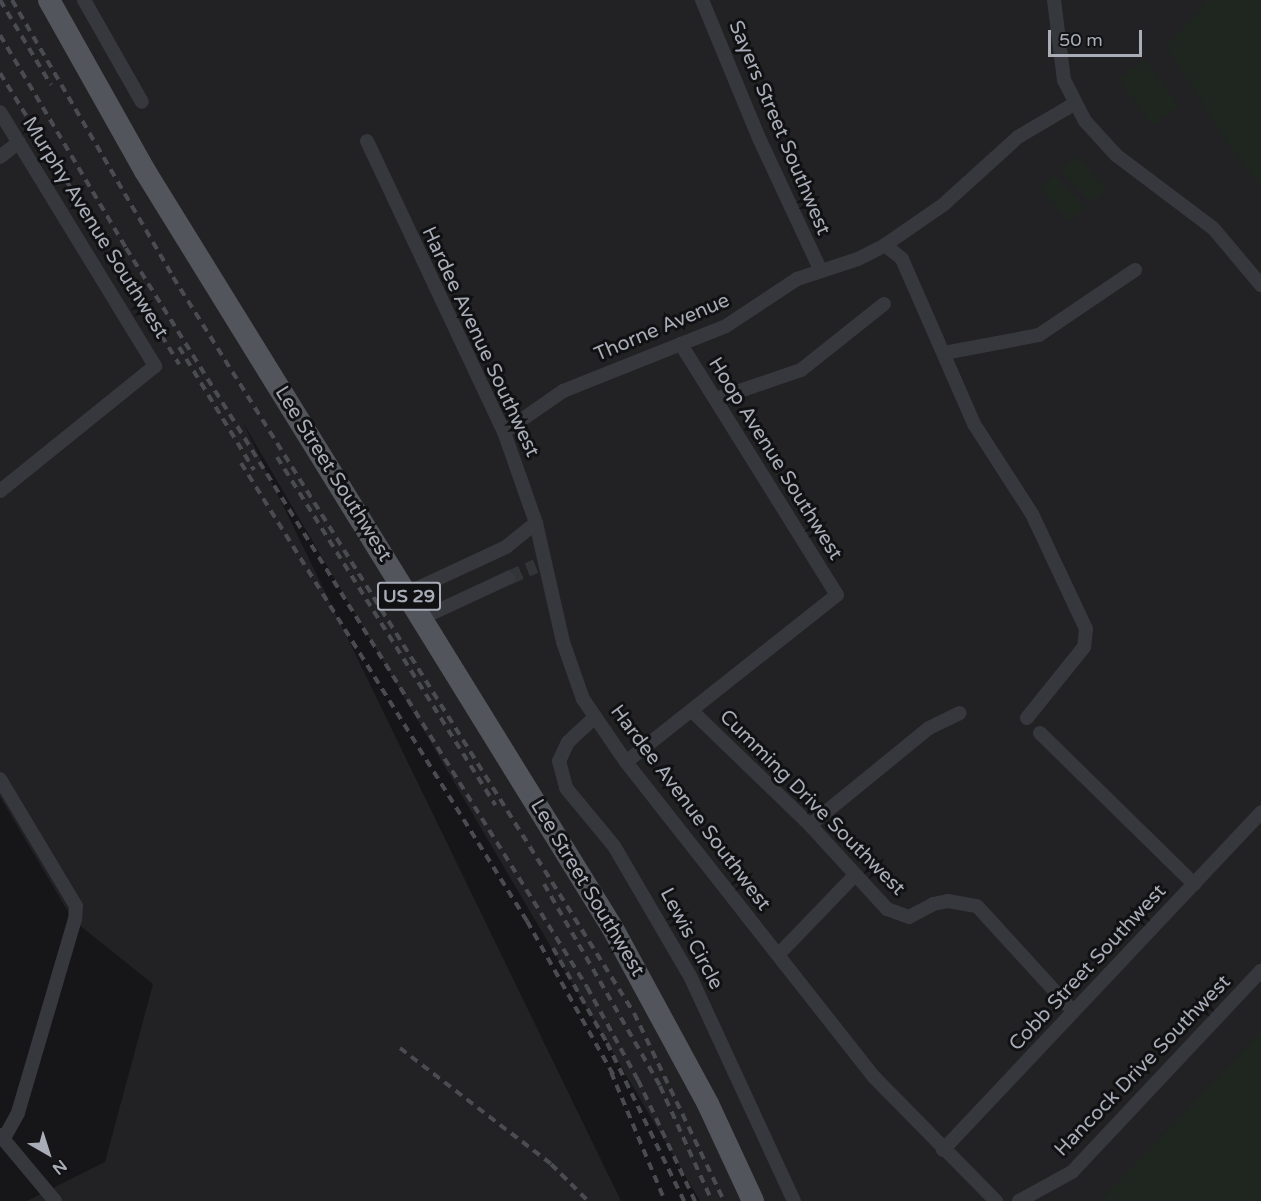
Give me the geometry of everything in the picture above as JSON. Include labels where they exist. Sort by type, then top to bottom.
[{"type":"main road","name":"Lee Street Southwest","points":[[49,0],[145,171],[407,593],[640,976],[708,1104],[753,1201]]},
{"type":"street","points":[[84,0],[142,102]]},
{"type":"street","name":"Sayers Street Southwest","points":[[702,0],[758,136],[821,271]]},
{"type":"street","points":[[1054,0],[1060,64],[1074,104],[1105,145],[1213,228],[1261,285]]},
{"type":"street","name":"Thorne Avenue","points":[[504,432],[563,391],[726,326],[797,279],[885,245],[942,205],[1018,136],[1074,104]]},
{"type":"street","name":"Murphy Avenue Southwest","points":[[0,112],[155,366],[0,492]]},
{"type":"street","name":"Hardee Avenue Southwest","points":[[367,141],[504,432],[536,523],[541,563],[563,642],[583,699],[626,762],[875,1078],[943,1150],[996,1201]]},
{"type":"street","points":[[0,157],[19,142]]},
{"type":"street","points":[[885,245],[902,259],[974,424],[1032,514],[1086,629],[1084,648],[1027,718]]},
{"type":"street","points":[[944,353],[1039,335],[1136,270]]},
{"type":"street","points":[[716,399],[801,370],[884,304]]},
{"type":"street","name":"Hoop Avenue Southwest","points":[[681,344],[837,595],[692,711]]},
{"type":"street","points":[[407,593],[506,547],[536,523]]},
{"type":"street","points":[[422,618],[508,578]]},
{"type":"street","points":[[626,762],[692,711]]},
{"type":"street","name":"Cumming Drive Southwest","points":[[692,711],[810,825],[854,876],[897,914],[909,917],[933,904],[948,902],[977,906],[1073,1011]]},
{"type":"street","points":[[810,825],[929,728],[943,718],[960,713]]},
{"type":"street","name":"Lewis Circle","points":[[595,717],[568,741],[559,761],[566,788],[614,846],[685,966],[794,1201]]},
{"type":"street","points":[[1040,733],[1194,884]]},
{"type":"street","points":[[0,779],[76,906],[75,919],[18,1113],[2,1137],[55,1201]]},
{"type":"street","name":"Cobb Street Southwest","points":[[943,1150],[1261,812]]},
{"type":"street","points":[[778,955],[854,876]]},
{"type":"street","name":"Hancock Drive Southwest","points":[[1019,1201],[1072,1172],[1261,971]]},
{"type":"shaded area","points":[[0,0],[1261,0],[1261,1201],[700,1201],[242,421],[621,1201],[27,1201],[105,1162],[153,984],[73,920],[0,797]]},
{"type":"shaded area","points":[[1208,0],[1261,0],[1261,185],[1231,148],[1166,47]]},
{"type":"shaded area","points":[[1145,59],[1179,106],[1152,125],[1118,78]]},
{"type":"shaded area","points":[[1076,156],[1107,189],[1091,203],[1061,170]]},
{"type":"shaded area","points":[[1055,175],[1086,208],[1070,222],[1040,189]]},
{"type":"shaded area","points":[[1261,1032],[1261,1201],[1100,1201]]},
{"type":"tunnel","points":[[508,578],[536,566]]},
{"type":"railway","points":[[0,0],[51,85]]},
{"type":"railway","points":[[12,0],[173,277],[634,1013],[724,1201]]},
{"type":"railway","points":[[0,35],[126,248],[587,987],[638,1080],[695,1201]]},
{"type":"railway","points":[[0,73],[179,364]]},
{"type":"railway","points":[[179,347],[254,470]]},
{"type":"railway","points":[[277,457],[495,805]]},
{"type":"railway","points":[[241,463],[527,921],[615,1078]]},
{"type":"railway","points":[[544,884],[660,1086],[712,1201]]},
{"type":"railway","points":[[553,948],[607,1043],[684,1201]]},
{"type":"railway","points":[[400,1048],[551,1164],[588,1201]]},
{"type":"railway","points":[[611,1072],[665,1201]]}]
